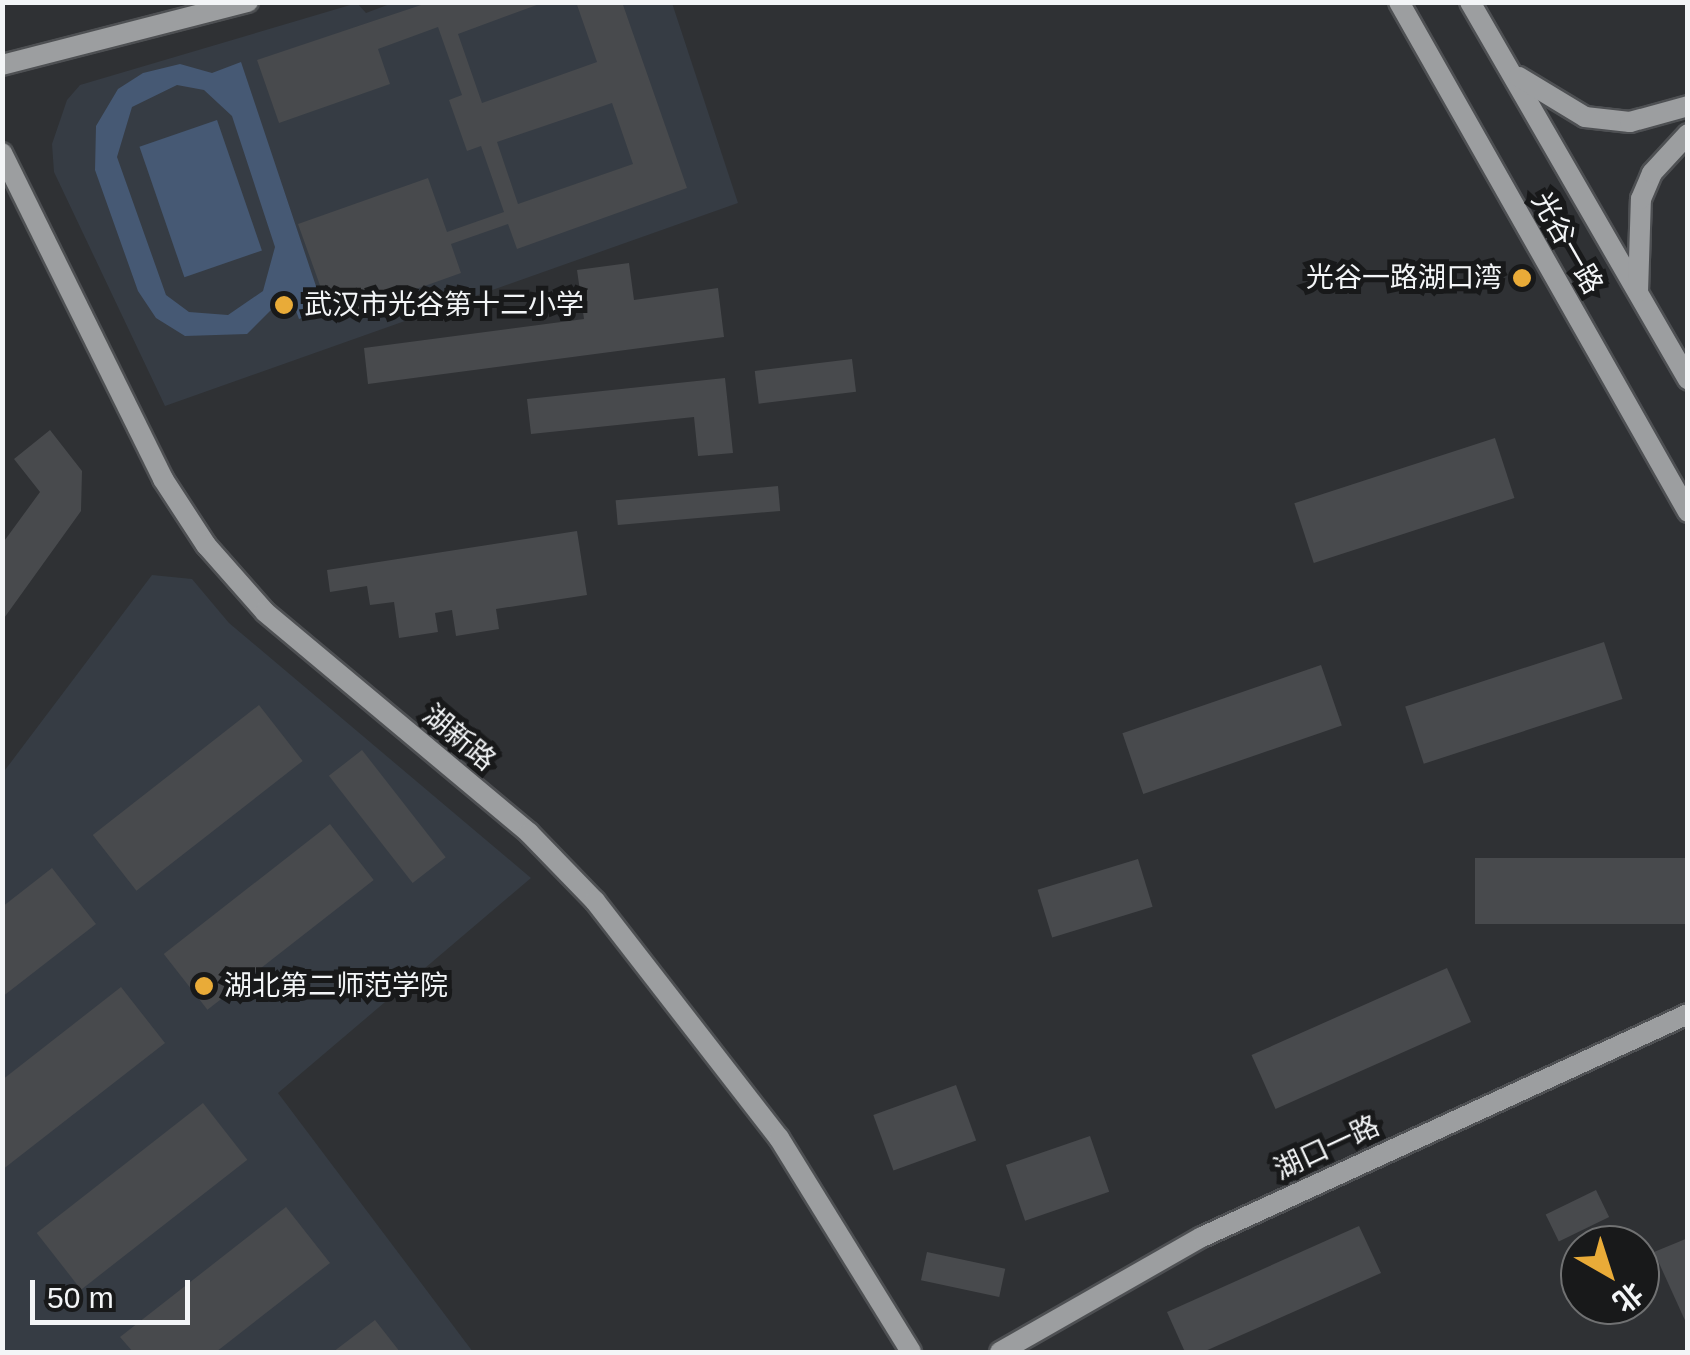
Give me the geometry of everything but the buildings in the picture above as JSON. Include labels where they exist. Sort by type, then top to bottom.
[{"type":"street","points":[[2,64],[248,2]]},
{"type":"street","name":"光谷一路","points":[[1399,2],[1688,512]]},
{"type":"street","name":"光谷一路","points":[[1470,2],[1688,380]]},
{"type":"street","points":[[1506,67],[1547,100],[1584,116],[1630,122],[1688,106]]},
{"type":"street","points":[[1638,294],[1641,200],[1688,134]]},
{"type":"street","name":"湖新路","points":[[2,153],[163,480],[206,544],[278,624],[529,833],[595,901],[779,1138],[911,1352]]},
{"type":"street","name":"湖口一路","points":[[1000,1352],[1202,1237],[1688,1014]]},
{"type":"shaded area","name":"武汉市光谷第十二小学","points":[[395,2],[672,3],[738,203],[165,406],[54,172],[52,144],[67,100],[80,85],[357,3],[366,13]]},
{"type":"shaded area","points":[[241,62],[324,310],[299,319],[289,292],[247,334],[185,336],[156,318],[138,291],[95,170],[96,126],[118,89],[143,73],[180,64],[212,73]],"holes":[[[177,85],[204,90],[232,116],[275,247],[263,291],[228,315],[189,312],[166,295],[117,157],[132,107]]]},
{"type":"shaded area","points":[[217,120],[262,250],[184,277],[139,147]]},
{"type":"shaded area","name":"湖北第二师范学院","points":[[152,575],[192,579],[229,623],[531,878],[278,1093],[473,1352],[3,1352],[2,774]]},
{"type":"place","name":"光谷一路湖口湾","points":[[1522,278]]},
{"type":"place","name":"武汉市光谷第十二小学","points":[[284,305]]},
{"type":"place","name":"湖北第二师范学院","points":[[204,986]]}]
